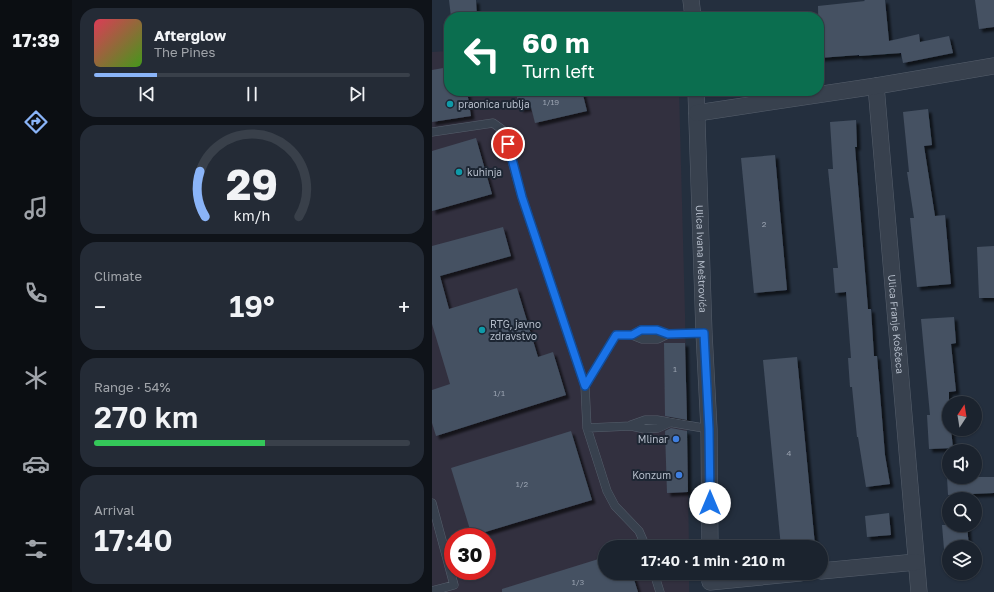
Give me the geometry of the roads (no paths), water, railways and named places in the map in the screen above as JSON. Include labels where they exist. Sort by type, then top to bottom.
[{"type":"street","points":[[691,0],[692,12]]},
{"type":"street","points":[[824,94],[994,66]]},
{"type":"street","name":"Ulica Franje Koščeca","points":[[876,86],[919,592]]},
{"type":"street","name":"Ulica Ivana Meštrovića","points":[[696,96],[704,333],[709,429],[710,540]]},
{"type":"street","points":[[697,113],[810,96]]},
{"type":"street","points":[[828,570],[916,562]]},
{"type":"street","points":[[710,582],[730,580]]},
{"type":"lane","points":[[432,132],[493,123],[504,131],[522,197],[585,386],[587,428],[607,492],[615,506],[638,531],[642,540]]},
{"type":"lane","points":[[585,386],[616,335],[632,335],[641,330],[657,330],[668,334],[704,333]]},
{"type":"lane","points":[[587,428],[631,426],[645,429],[658,428],[669,423],[709,429]]},
{"type":"lane","points":[[432,503],[454,585],[432,591]]},
{"type":"lane","points":[[656,580],[660,592]]},
{"type":"place","name":"praonica rublja","points":[[450,104]]},
{"type":"place","name":"kuhinja","points":[[459,172]]},
{"type":"place","name":"RTG, javno zdravstvo","points":[[482,330]]},
{"type":"place","name":"Mlinar","points":[[676,439]]},
{"type":"place","name":"Konzum","points":[[679,475]]}]
